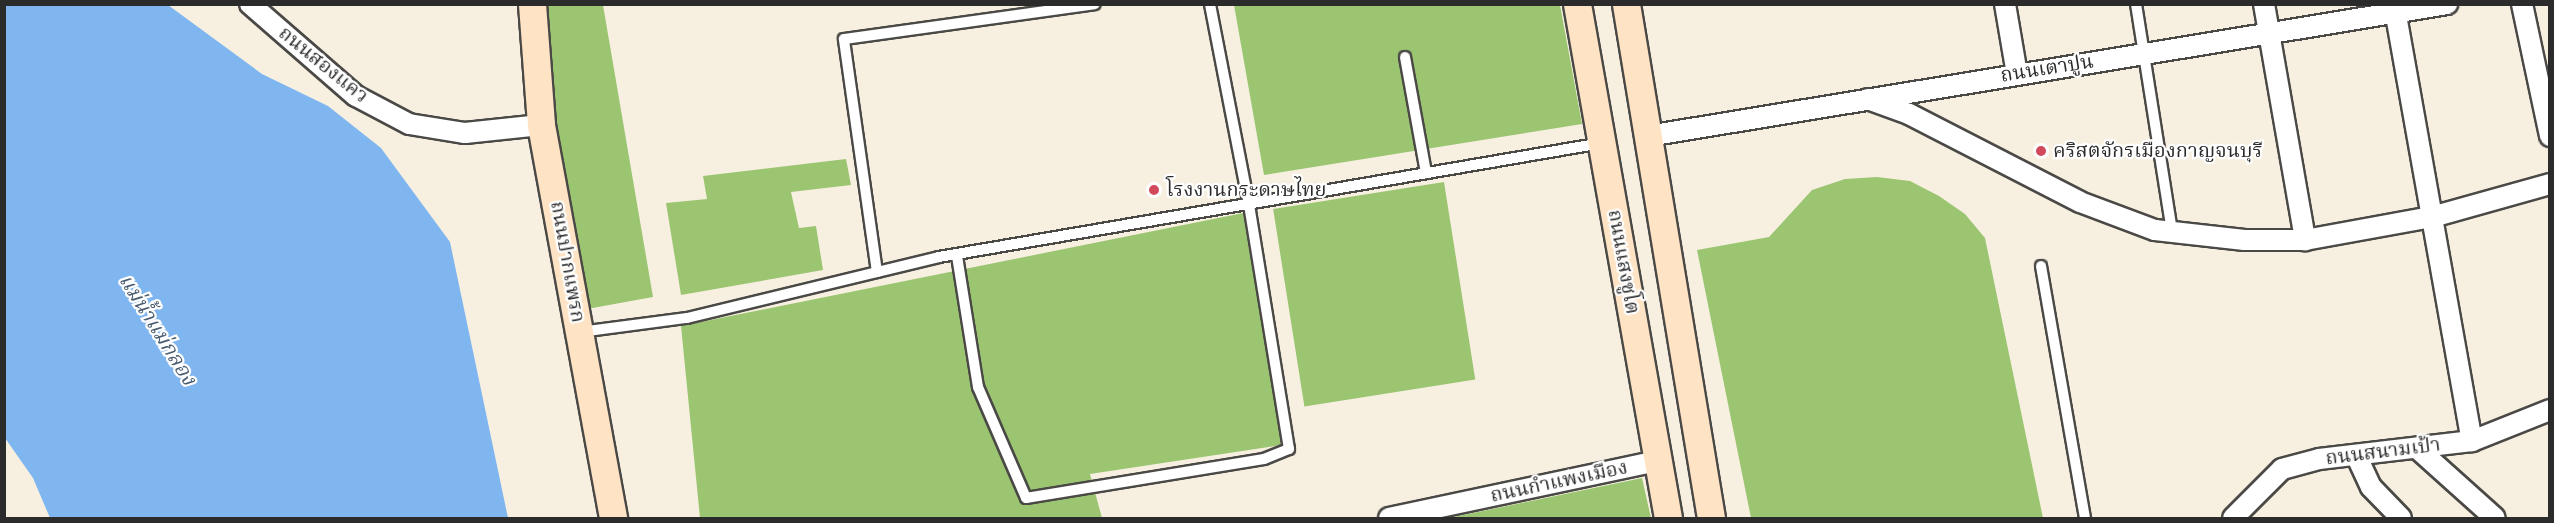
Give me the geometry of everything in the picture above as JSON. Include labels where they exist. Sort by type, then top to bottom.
[{"type":"main road","name":"ถนนปากแพรก","points":[[532,4],[542,125],[613,519]]},
{"type":"main road","name":"ถนนแสงชูโต","points":[[1577,4],[1668,519]]},
{"type":"main road","points":[[1626,4],[1711,519]]},
{"type":"street","name":"ถนนสองแคว","points":[[250,4],[356,96],[409,124],[465,133],[542,125]]},
{"type":"street","points":[[2005,4],[2017,74]]},
{"type":"street","points":[[2264,4],[2305,240]]},
{"type":"street","name":"ถนนเตาปูน","points":[[1648,136],[2268,34],[2395,9],[2446,4]]},
{"type":"street","points":[[2522,4],[2550,136]]},
{"type":"street","points":[[2395,9],[2472,441]]},
{"type":"street","points":[[1868,99],[1909,114],[2080,202],[2155,230],[2244,240],[2305,240],[2432,217],[2550,184]]},
{"type":"street","name":"ถนนสนามเป้า","points":[[2232,519],[2282,469],[2319,459],[2357,457],[2472,441],[2550,410]]},
{"type":"street","points":[[2418,449],[2495,519]]},
{"type":"street","points":[[2357,457],[2371,487],[2401,519]]},
{"type":"street","name":"ถนนกำแพงเมือง","points":[[1389,519],[1424,515],[1658,461]]},
{"type":"lane","points":[[877,272],[844,39],[1095,4]]},
{"type":"lane","points":[[957,256],[978,387],[1026,498],[1264,459],[1289,449],[1249,205],[1210,4]]},
{"type":"lane","points":[[2136,4],[2172,232]]},
{"type":"lane","points":[[1405,57],[1426,173]]},
{"type":"lane","points":[[579,332],[687,318],[877,272],[957,256],[1602,143]]},
{"type":"lane","points":[[2041,266],[2085,519]]},
{"type":"green space","points":[[542,5],[603,5],[653,297],[587,309],[554,118]]},
{"type":"green space","points":[[1234,5],[1560,5],[1582,124],[1264,175]]},
{"type":"green space","points":[[846,159],[851,185],[791,192],[799,228],[816,226],[823,270],[681,295],[666,203],[707,199],[703,176]]},
{"type":"green space","points":[[1877,177],[1910,181],[1939,196],[1965,214],[1985,238],[2043,518],[1751,518],[1697,250],[1769,237],[1812,190],[1845,179]]},
{"type":"green space","points":[[1444,182],[1475,380],[1304,407],[1273,209]]},
{"type":"green space","points":[[1243,213],[1282,445],[1090,474],[1102,518],[700,518],[681,326]]},
{"type":"green space","points":[[1642,478],[1651,518],[1449,518]]},
{"type":"water","name":"แม่น้ำแม่กลอง","points":[[4,5],[168,5],[262,74],[328,106],[381,148],[450,242],[508,518],[50,518],[33,478],[5,438]]},
{"type":"place","name":"คริสตจักรเมืองกาญจนบุรี","points":[[2041,151]]},
{"type":"place","name":"โรงงานกระดาษไทย","points":[[1154,190]]}]
